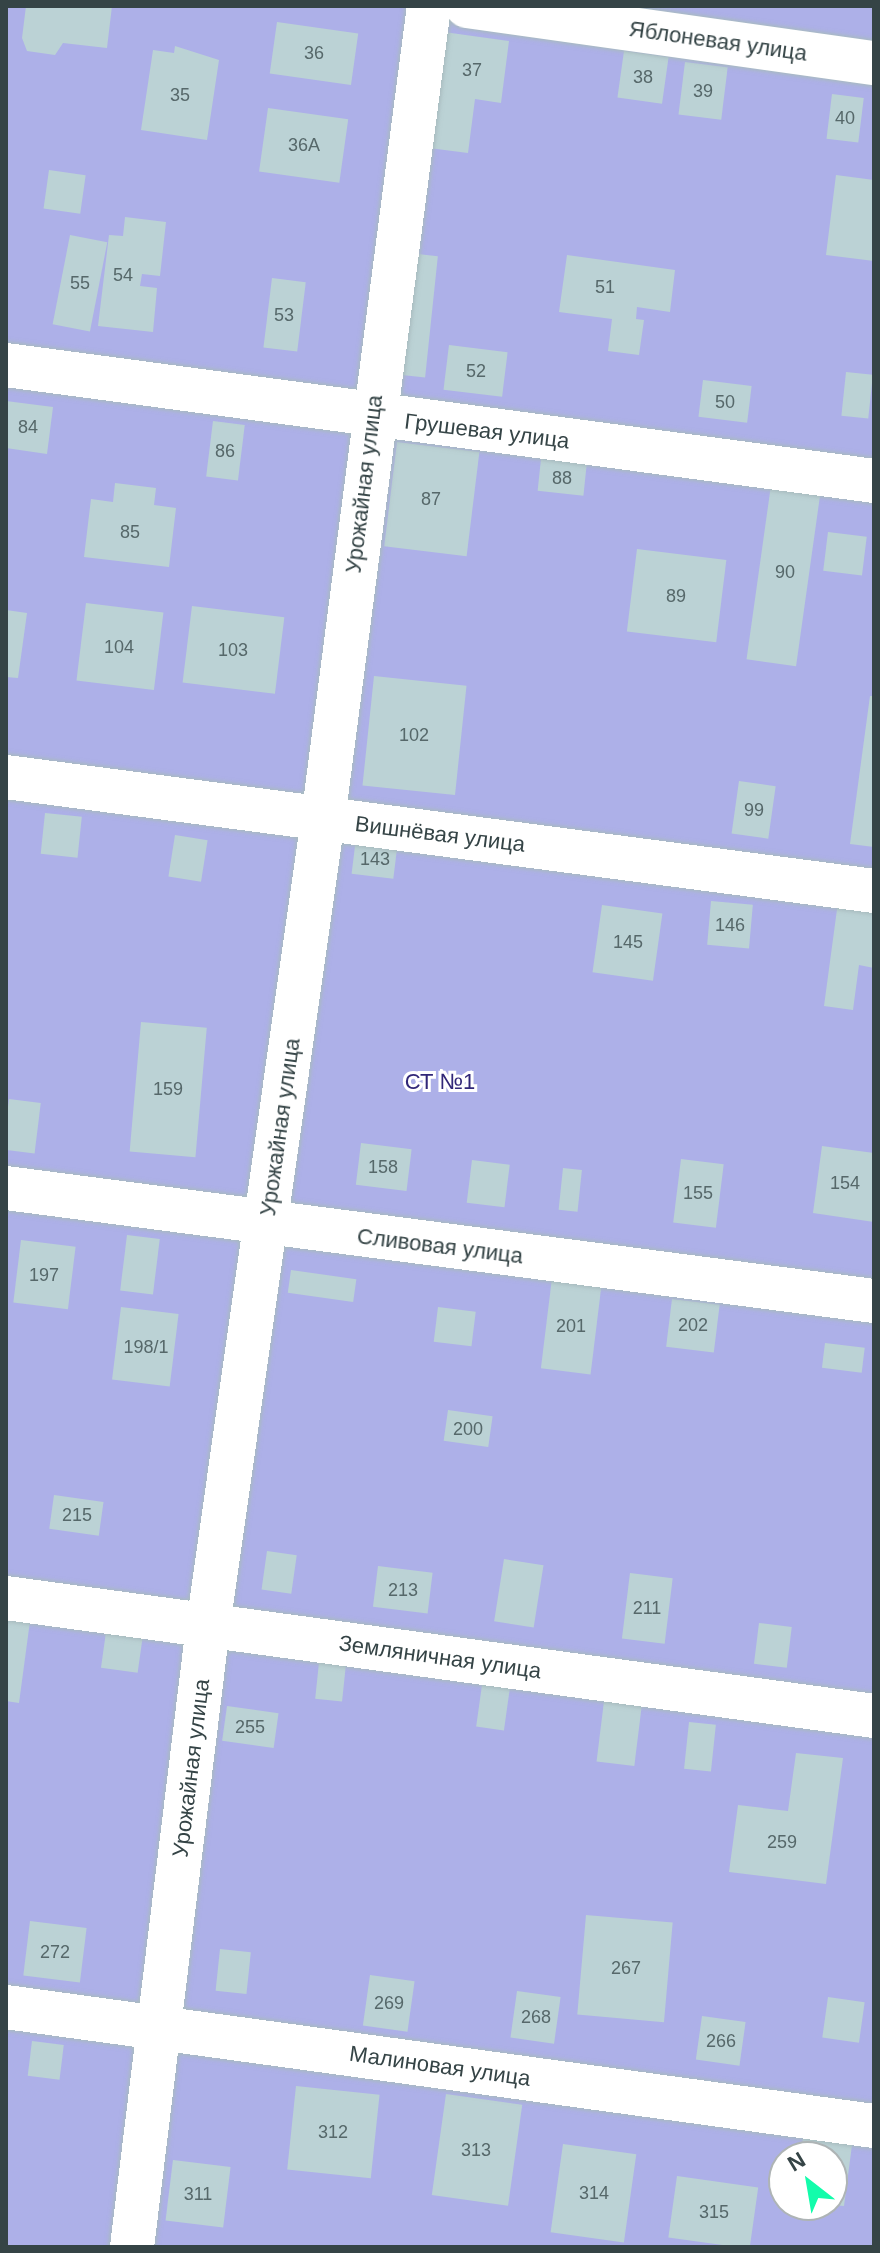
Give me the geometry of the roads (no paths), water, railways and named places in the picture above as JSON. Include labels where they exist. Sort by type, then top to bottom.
[{"type":"street","name":"Урожайная улица","points":[[132,2247],[208,1626],[323,819],[371,416],[429,6]]},
{"type":"street","name":"Яблоневая улица","points":[[467,6],[874,63]]},
{"type":"street","name":"Грушевая улица","points":[[6,365],[874,481]]},
{"type":"street","name":"Вишнёвая улица","points":[[6,777],[874,891]]},
{"type":"street","name":"Сливовая улица","points":[[6,1188],[874,1301]]},
{"type":"street","name":"Земляничная улица","points":[[6,1598],[874,1716]]},
{"type":"street","name":"Малиновая улица","points":[[6,2007],[874,2126]]},
{"type":"park label","name":"СТ №1","points":[[440,1082]]}]
